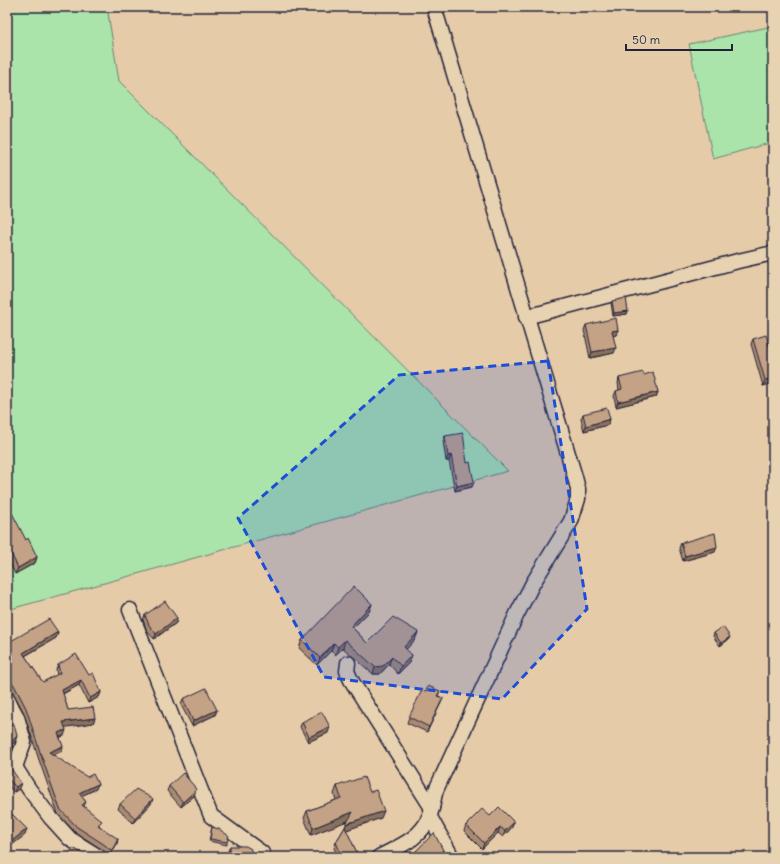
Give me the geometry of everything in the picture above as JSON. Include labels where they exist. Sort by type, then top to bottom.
[{"type":"street","points":[[379,857],[417,836],[424,828],[431,812],[436,790],[517,614],[533,583],[571,521],[578,499],[578,489],[575,477],[434,7]]},
{"type":"street","points":[[526,317],[738,260],[773,253]]},
{"type":"street","points":[[130,610],[211,816],[262,853],[264,857]]},
{"type":"street","points":[[348,663],[347,671],[351,680],[431,812],[452,857]]},
{"type":"street","points":[[7,699],[17,717],[24,742],[11,764],[50,818],[70,839],[99,857]]},
{"type":"highlighted area","points":[[548,361],[587,609],[502,699],[324,677],[238,518],[399,375]]},
{"type":"green space","points":[[7,7],[107,7],[119,81],[508,471],[7,610]]},
{"type":"green space","points":[[773,26],[773,142],[713,159],[689,44]]},
{"type":"building","points":[[626,298],[628,311],[614,313],[612,301]]},
{"type":"building","points":[[616,318],[618,330],[612,331],[616,348],[592,352],[586,325]]},
{"type":"building","points":[[766,335],[773,358],[773,378],[765,380],[753,339]]},
{"type":"building","points":[[643,372],[644,375],[653,372],[658,392],[618,402],[616,391],[622,389],[619,378]]},
{"type":"building","points":[[607,408],[610,419],[586,426],[583,414]]},
{"type":"building","points":[[463,433],[467,463],[470,462],[474,482],[457,486],[451,455],[448,456],[445,436]]},
{"type":"building","points":[[11,511],[26,540],[28,538],[37,557],[18,568],[7,545],[7,515]]},
{"type":"building","points":[[715,533],[717,547],[685,556],[681,543]]},
{"type":"building","points":[[354,586],[372,604],[351,626],[367,643],[393,617],[418,632],[404,647],[412,655],[401,666],[392,657],[383,666],[375,667],[345,640],[338,647],[334,643],[320,658],[302,640]]},
{"type":"building","points":[[165,601],[177,618],[156,634],[149,625],[145,615]]},
{"type":"building","points":[[49,619],[58,632],[23,653],[42,681],[43,682],[60,673],[58,665],[76,654],[89,675],[93,673],[101,692],[90,698],[81,680],[62,690],[68,710],[93,707],[95,718],[63,722],[66,730],[58,733],[63,746],[49,752],[87,777],[93,774],[98,784],[79,793],[86,802],[82,805],[102,821],[98,825],[118,839],[112,850],[77,827],[60,809],[26,708],[14,685],[7,676],[7,637],[11,641]]},
{"type":"building","points":[[723,627],[730,637],[721,643],[714,633]]},
{"type":"building","points":[[428,686],[440,691],[437,696],[443,698],[429,727],[409,717],[422,690],[426,691]]},
{"type":"building","points":[[206,688],[217,710],[193,721],[183,699]]},
{"type":"building","points":[[322,712],[330,727],[309,737],[302,722]]},
{"type":"building","points":[[7,722],[10,726],[14,724],[17,736],[11,742],[13,748],[7,747]]},
{"type":"building","points":[[7,764],[21,783],[16,787],[7,778]]},
{"type":"building","points":[[183,773],[196,790],[183,802],[169,786]]},
{"type":"building","points":[[364,777],[370,792],[376,790],[384,811],[346,824],[353,812],[313,828],[307,811],[341,798],[337,786]]},
{"type":"building","points":[[136,789],[153,799],[135,818],[120,804]]},
{"type":"building","points":[[499,807],[514,822],[505,831],[500,827],[484,843],[466,825],[482,809],[490,816]]},
{"type":"building","points":[[7,809],[27,829],[7,845]]},
{"type":"building","points":[[212,827],[219,829],[229,836],[227,842],[210,839]]},
{"type":"building","points":[[345,827],[358,855],[353,857],[342,857],[336,842]]},
{"type":"building","points":[[434,833],[443,850],[436,857],[422,857],[416,851]]},
{"type":"building","points":[[230,846],[246,846],[251,849],[251,857],[230,857]]},
{"type":"building","points":[[73,848],[89,857],[67,857]]}]
